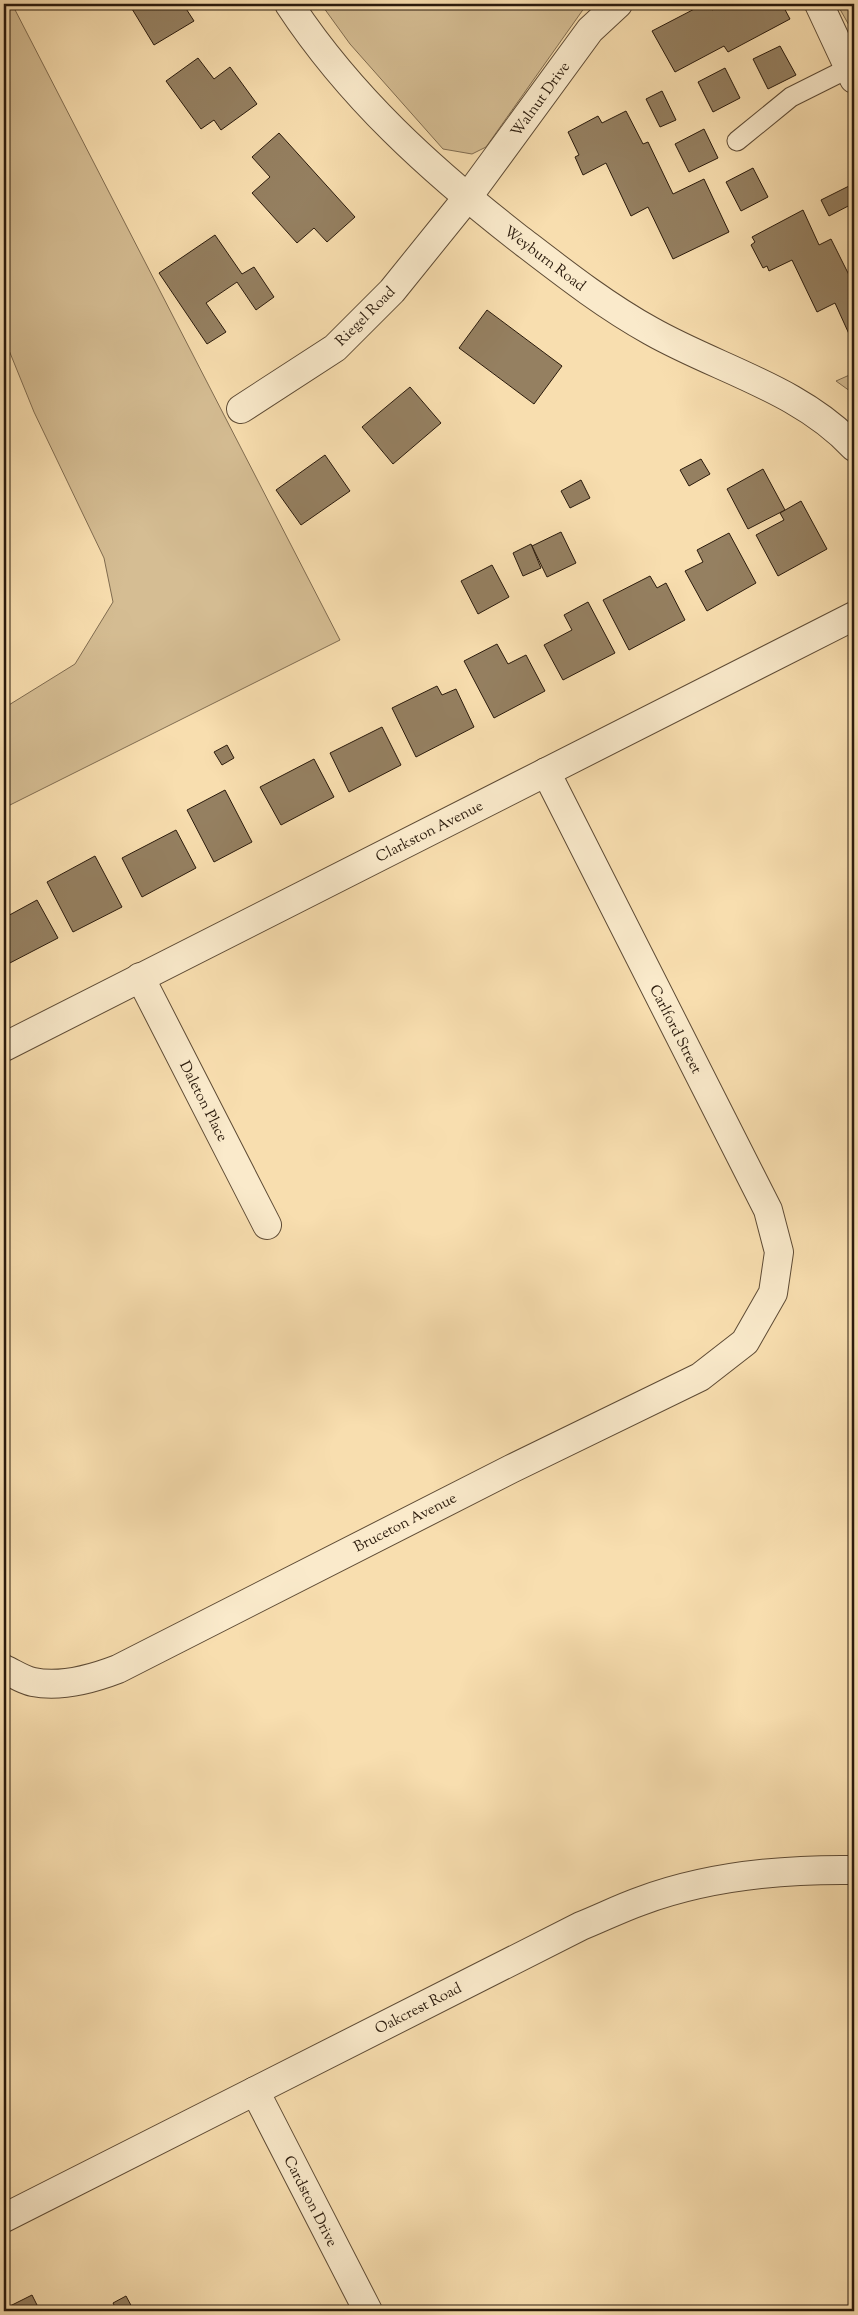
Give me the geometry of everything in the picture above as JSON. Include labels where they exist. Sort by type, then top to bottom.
[{"type":"street","name":"Weyburn Road","points":[[289,4],[349,85],[413,151],[467,198],[574,281],[652,332],[804,406],[854,447]]},
{"type":"street","name":"Walnut Drive","points":[[467,198],[590,30],[618,4]]},
{"type":"street","points":[[818,4],[852,74]]},
{"type":"street","name":"Riegel Road","points":[[241,409],[335,348],[392,291],[467,198]]},
{"type":"street","name":"Clarkston Avenue","points":[[4,1047],[854,616]]},
{"type":"street","name":"Carlford Street","points":[[546,772],[768,1210],[779,1252],[773,1293]]},
{"type":"street","name":"Daleton Place","points":[[140,977],[267,1225]]},
{"type":"street","name":"Bruceton Avenue","points":[[4,1669],[32,1682],[61,1683],[95,1678],[118,1669],[511,1469],[700,1377],[745,1342],[773,1293]]},
{"type":"street","name":"Oakcrest Road","points":[[4,2218],[581,1926],[641,1900],[696,1884],[756,1874],[815,1869],[854,1870]]},
{"type":"street","name":"Cardston Drive","points":[[255,2091],[368,2311]]},
{"type":"lane","points":[[737,140],[791,97],[852,74]]},
{"type":"shaded area","points":[[4,4],[12,4],[340,640],[4,808],[4,708],[75,664],[113,602],[104,558],[34,412],[4,338]]},
{"type":"shaded area","points":[[321,4],[587,4],[486,147],[472,154],[443,149],[350,44]]},
{"type":"shaded area","points":[[837,4],[854,4],[854,34]]},
{"type":"shaded area","points":[[854,373],[854,394],[836,381]]},
{"type":"building","points":[[129,4],[183,4],[194,21],[154,45]]},
{"type":"building","points":[[704,4],[708,4],[712,10],[724,4],[782,4],[790,19],[728,52],[724,46],[675,72],[652,31]]},
{"type":"building","points":[[780,46],[796,75],[768,89],[753,59]]},
{"type":"building","points":[[198,58],[214,79],[230,67],[257,104],[221,130],[214,120],[201,129],[166,81]]},
{"type":"building","points":[[725,68],[740,98],[713,112],[698,82]]},
{"type":"building","points":[[662,91],[676,120],[660,127],[646,99]]},
{"type":"building","points":[[626,111],[643,144],[648,142],[673,194],[704,179],[729,232],[673,259],[648,207],[631,216],[606,163],[583,175],[575,157],[579,155],[568,132],[598,116],[602,123]]},
{"type":"building","points":[[704,129],[718,158],[689,172],[675,144]]},
{"type":"building","points":[[279,133],[355,217],[327,242],[314,228],[297,243],[252,193],[270,177],[252,157]]},
{"type":"building","points":[[753,168],[768,197],[741,211],[726,182]]},
{"type":"building","points":[[849,186],[854,197],[854,203],[829,216],[821,200]]},
{"type":"building","points":[[803,210],[819,245],[831,239],[854,285],[854,345],[835,303],[817,312],[792,260],[769,271],[767,266],[763,268],[751,245],[755,242],[752,237]]},
{"type":"building","points":[[215,235],[242,274],[254,267],[274,297],[256,310],[237,282],[206,303],[226,332],[207,344],[159,273]]},
{"type":"building","points":[[487,310],[562,366],[534,404],[459,348]]},
{"type":"building","points":[[410,387],[441,423],[393,464],[362,427]]},
{"type":"building","points":[[325,455],[350,491],[301,525],[276,490]]},
{"type":"building","points":[[701,459],[710,474],[689,486],[680,470]]},
{"type":"building","points":[[763,469],[785,510],[748,529],[727,489]]},
{"type":"building","points":[[581,480],[590,498],[570,508],[561,491]]},
{"type":"building","points":[[801,501],[827,549],[778,576],[756,535],[784,520],[780,513]]},
{"type":"building","points":[[561,532],[576,563],[547,577],[532,546]]},
{"type":"building","points":[[729,533],[756,583],[707,611],[685,571],[703,562],[697,550]]},
{"type":"building","points":[[531,544],[541,568],[523,576],[513,553]]},
{"type":"building","points":[[492,565],[509,597],[478,614],[461,581]]},
{"type":"building","points":[[650,576],[657,588],[666,583],[685,620],[629,650],[603,600]]},
{"type":"building","points":[[588,602],[615,653],[563,680],[544,645],[572,630],[564,615]]},
{"type":"building","points":[[497,644],[508,664],[526,655],[545,691],[494,718],[464,661]]},
{"type":"building","points":[[437,686],[442,695],[456,689],[474,727],[416,757],[392,708]]},
{"type":"building","points":[[382,727],[401,765],[349,792],[330,753]]},
{"type":"building","points":[[227,745],[234,758],[222,765],[214,752]]},
{"type":"building","points":[[314,759],[334,797],[281,825],[260,787]]},
{"type":"building","points":[[225,790],[252,842],[214,862],[187,810]]},
{"type":"building","points":[[176,830],[196,868],[142,897],[122,858]]},
{"type":"building","points":[[95,856],[122,907],[73,932],[47,882]]},
{"type":"building","points":[[37,900],[58,938],[6,965],[4,961],[4,918]]},
{"type":"building","points":[[32,2295],[40,2311],[4,2311],[4,2309]]},
{"type":"building","points":[[126,2296],[134,2311],[117,2311],[113,2303]]}]
